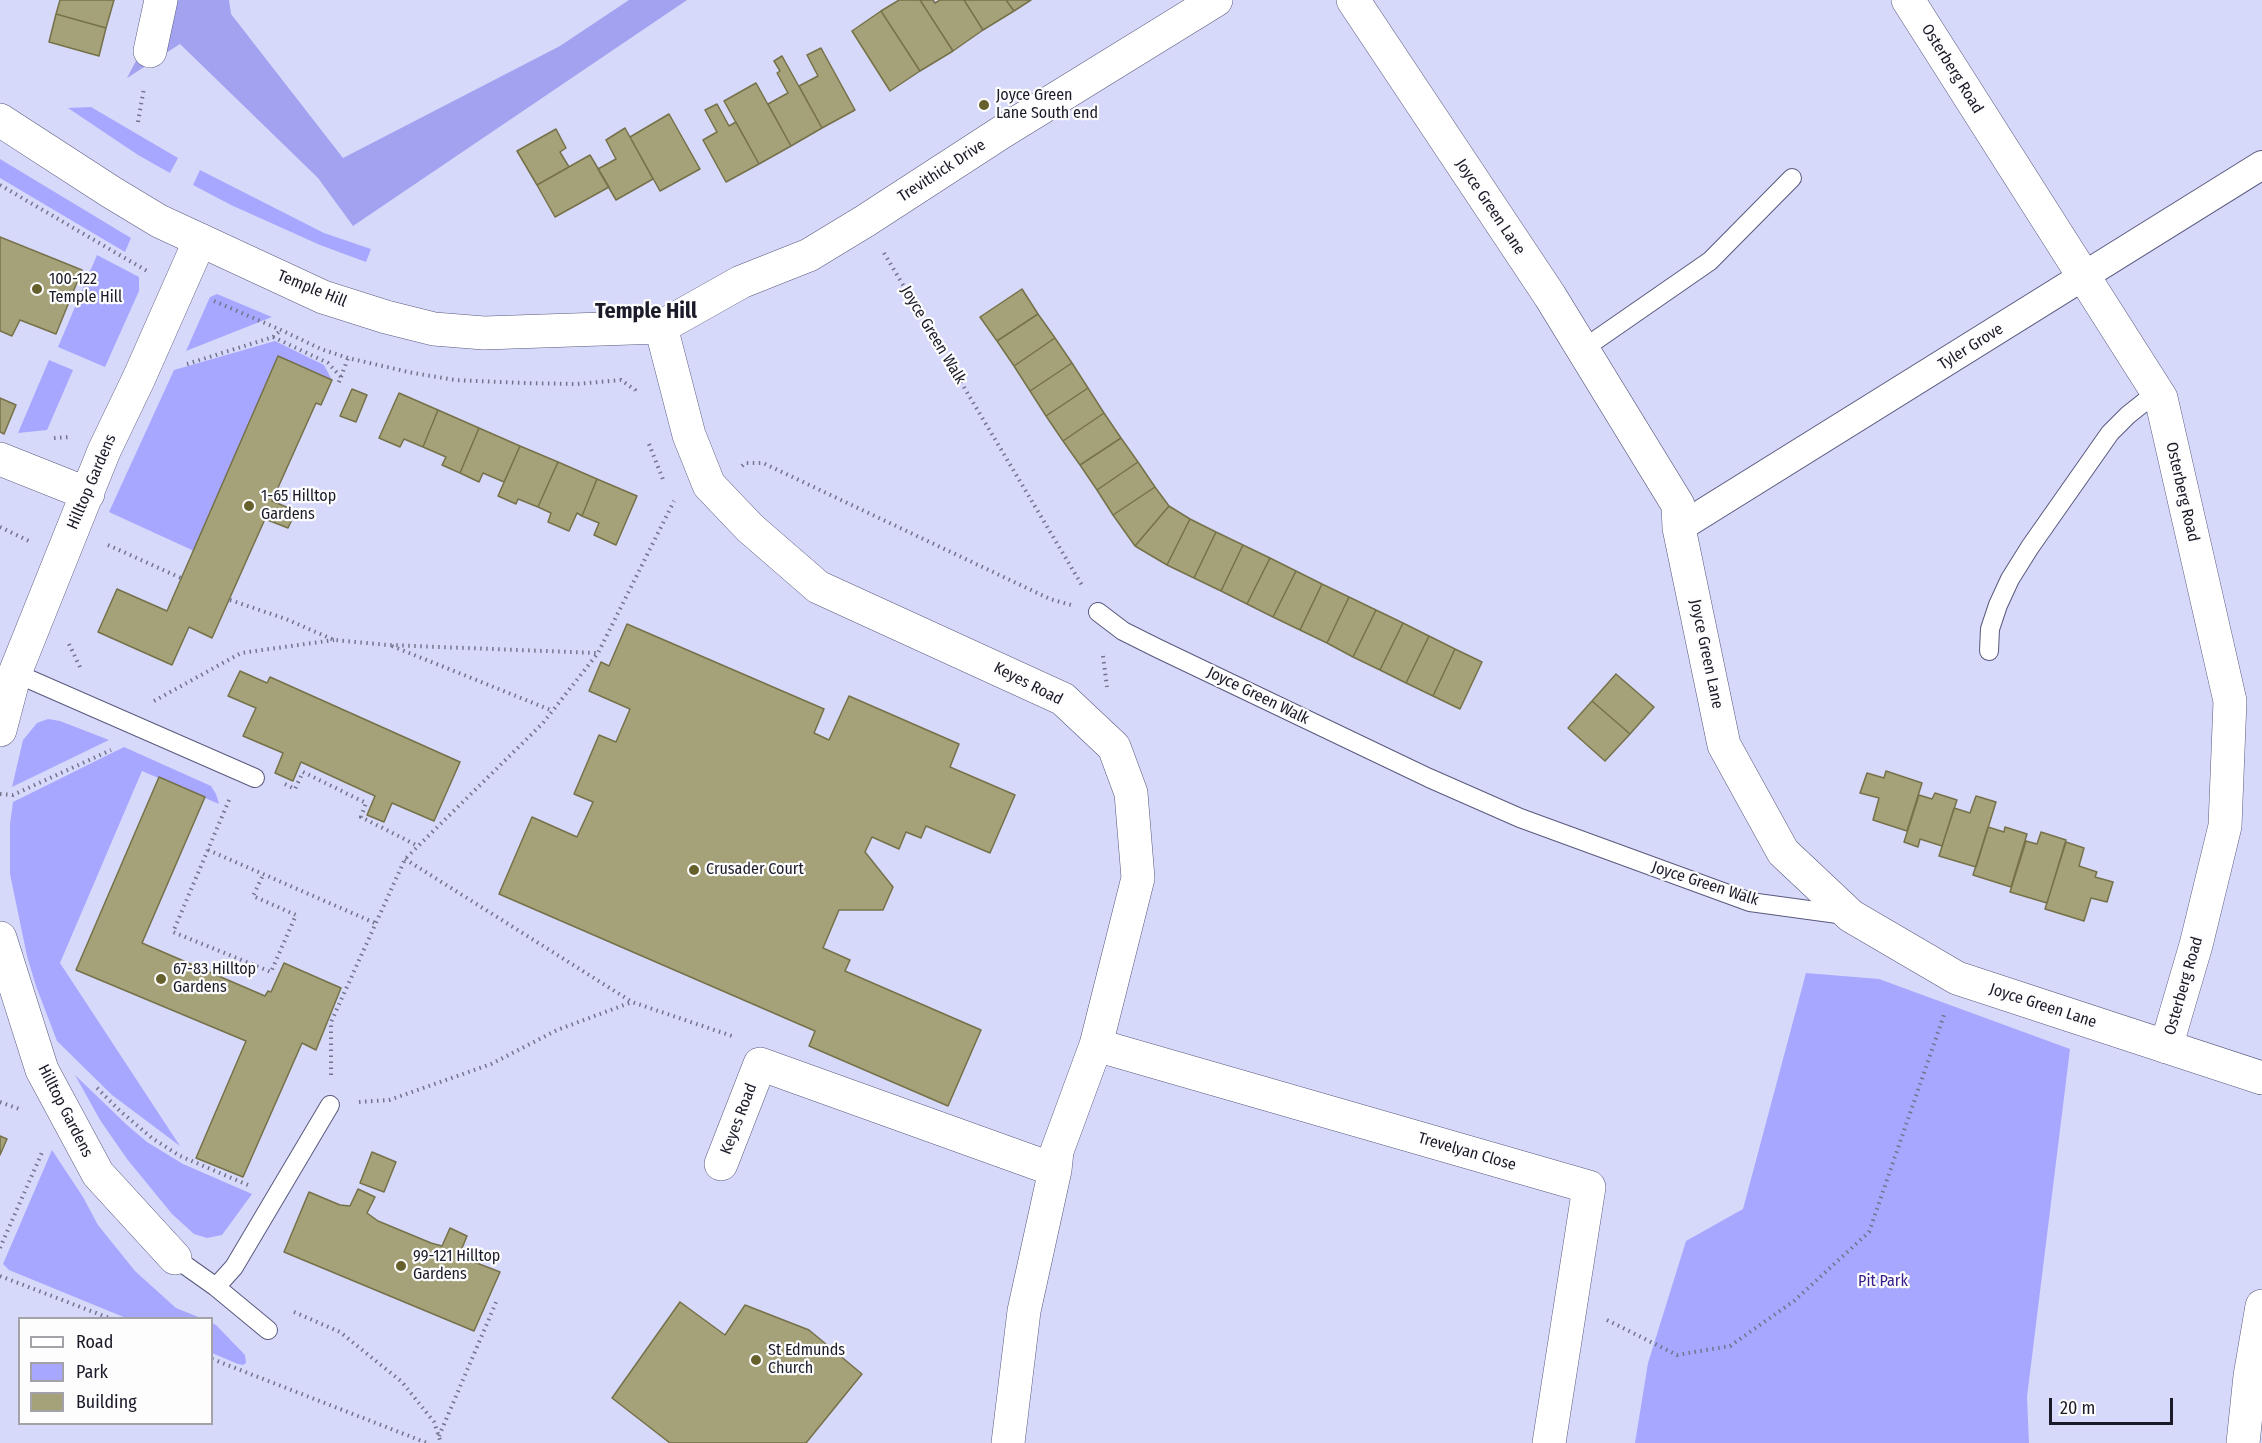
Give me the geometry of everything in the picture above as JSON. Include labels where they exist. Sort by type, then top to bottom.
[{"type":"street","points":[[150,51],[161,0]]},
{"type":"street","name":"Trevithick Drive","points":[[661,327],[741,282],[809,255],[1216,0]]},
{"type":"street","name":"Joyce Green Lane","points":[[1353,0],[1550,296],[1678,505],[1680,528],[1724,745],[1783,852],[1851,916],[1957,978],[2262,1078]]},
{"type":"street","name":"Osterberg Road","points":[[1908,0],[2161,398],[2229,701],[2225,826],[2196,945],[2166,1047]]},
{"type":"street","name":"Temple Hill","points":[[0,120],[159,221],[323,297],[387,317],[434,328],[484,333],[661,327]]},
{"type":"street","name":"Tyler Grove","points":[[1680,528],[2262,165]]},
{"type":"street","name":"Hilltop Gardens","points":[[0,730],[15,673],[104,451],[140,378],[200,240]]},
{"type":"street","name":"Keyes Road","points":[[661,327],[689,435],[709,484],[750,528],[818,587],[1063,699],[1114,747],[1131,792],[1138,878],[1096,1045],[1057,1151],[1055,1170],[1024,1311],[1008,1443]]},
{"type":"street","points":[[0,459],[88,494]]},
{"type":"street","name":"Hilltop Gardens","points":[[0,938],[42,1070],[98,1174],[175,1258]]},
{"type":"street","name":"Trevelyan Close","points":[[1096,1045],[1589,1187],[1549,1443]]},
{"type":"street","name":"Keyes Road","points":[[721,1164],[760,1064],[1055,1170]]},
{"type":"street","points":[[2243,1443],[2250,1376],[2262,1306]]},
{"type":"lane","points":[[1583,349],[1710,261],[1792,178]]},
{"type":"lane","points":[[1989,651],[1990,629],[1998,606],[2010,579],[2030,547],[2110,433],[2157,392]]},
{"type":"lane","name":"Joyce Green Walk","points":[[1098,612],[1123,630],[1157,648],[1429,778],[1520,818],[1750,902],[1851,916]]},
{"type":"lane","points":[[15,673],[255,778]]},
{"type":"lane","points":[[216,1287],[234,1267],[330,1105]]},
{"type":"lane","points":[[175,1258],[216,1287],[268,1330]]},
{"type":"path","points":[[0,185],[83,235],[179,286],[321,349],[348,358],[455,380],[577,384],[621,380],[635,390],[638,400]]},
{"type":"path","name":"Joyce Green Walk","points":[[865,221],[1098,612]]},
{"type":"path","points":[[140,378],[273,337],[281,330]]},
{"type":"path","points":[[273,337],[327,363],[341,377]]},
{"type":"path","points":[[338,384],[348,358]]},
{"type":"path","points":[[648,439],[652,457],[664,484]]},
{"type":"path","points":[[709,484],[728,478],[746,464],[763,463],[1050,599],[1098,612],[1114,747]]},
{"type":"path","points":[[632,1002],[557,1030],[491,1064],[389,1100],[330,1105],[331,1022],[405,859],[543,723],[598,653],[672,502],[668,493]]},
{"type":"path","points":[[73,529],[181,578]]},
{"type":"path","points":[[230,600],[286,619],[334,640]]},
{"type":"path","points":[[38,613],[59,623],[87,679],[78,699]]},
{"type":"path","points":[[0,794],[13,795],[128,742],[134,726],[156,698],[175,690],[241,652],[334,640],[388,645],[598,653]]},
{"type":"path","points":[[388,645],[553,711]]},
{"type":"path","points":[[276,780],[295,789],[303,772],[366,803],[361,817],[418,846]]},
{"type":"path","points":[[263,874],[253,896],[296,915],[271,972],[173,932],[208,850],[263,874],[375,923]]},
{"type":"path","points":[[405,859],[632,1002],[741,1039]]},
{"type":"path","points":[[1571,1302],[1677,1355],[1730,1346],[1794,1301],[1869,1232],[1957,978]]},
{"type":"path","points":[[91,1081],[128,1118],[152,1138],[180,1156],[276,1196]]},
{"type":"path","points":[[0,1102],[29,1113]]},
{"type":"path","points":[[0,1248],[44,1145]]},
{"type":"path","points":[[0,1276],[106,1317]]},
{"type":"path","points":[[439,1437],[497,1300]]},
{"type":"path","points":[[293,1311],[340,1332],[402,1382],[434,1422],[441,1443]]},
{"type":"path","points":[[213,1359],[427,1443]]},
{"type":"green space","points":[[91,107],[178,158],[170,173],[138,155],[68,108]]},
{"type":"green space","points":[[0,159],[131,238],[125,252],[0,178]]},
{"type":"green space","points":[[200,170],[324,233],[371,249],[366,262],[320,245],[231,205],[193,185]]},
{"type":"green space","points":[[97,255],[139,277],[139,291],[105,367],[58,347]]},
{"type":"green space","points":[[217,294],[272,317],[186,351],[210,297]]},
{"type":"green space","points":[[275,341],[324,365],[332,380],[279,357],[194,551],[109,512],[174,370]]},
{"type":"green space","points":[[49,360],[73,370],[47,430],[18,433]]},
{"type":"green space","points":[[48,719],[60,721],[109,740],[12,787],[23,740],[37,723]]},
{"type":"green space","points":[[124,747],[211,786],[219,804],[142,771],[60,963],[180,1146],[112,1095],[57,1041],[27,956],[10,874],[10,824],[13,802]]},
{"type":"green space","name":"Pit Park","points":[[1806,973],[1879,979],[2070,1049],[2027,1397],[2029,1443],[1635,1443],[1648,1363],[1686,1241],[1743,1209]]},
{"type":"green space","points":[[75,1075],[147,1142],[183,1164],[252,1194],[222,1235],[207,1238],[194,1234],[172,1214],[127,1159],[100,1120]]},
{"type":"green space","points":[[52,1150],[83,1197],[98,1225],[135,1271],[176,1308],[198,1317],[124,1317],[9,1270],[3,1264]]},
{"type":"green space","points":[[213,1324],[245,1355],[246,1363],[238,1364],[213,1353]]},
{"type":"shaded area","points":[[168,0],[229,0],[231,14],[343,158],[560,46],[629,0],[687,0],[353,226],[318,178],[180,44],[127,78]]},
{"type":"building","points":[[60,0],[114,0],[106,28],[56,14]]},
{"type":"building","points":[[899,0],[920,0],[953,51],[920,71],[881,11]]},
{"type":"building","points":[[920,0],[933,0],[935,3],[940,0],[964,0],[983,30],[953,51]]},
{"type":"building","points":[[964,0],[1006,0],[1014,11],[983,30]]},
{"type":"building","points":[[1006,0],[1031,0],[1014,11]]},
{"type":"building","points":[[881,11],[920,71],[890,91],[852,31]]},
{"type":"building","points":[[56,14],[106,28],[99,56],[49,42]]},
{"type":"building","points":[[821,48],[855,110],[822,128],[799,86],[818,76],[807,55]]},
{"type":"building","points":[[782,56],[822,128],[791,146],[768,104],[788,93],[777,73],[780,71],[774,61]]},
{"type":"building","points":[[756,83],[791,146],[759,164],[724,101]]},
{"type":"building","points":[[717,104],[729,126],[736,122],[759,164],[726,182],[703,140],[717,132],[705,110]]},
{"type":"building","points":[[669,114],[700,169],[660,191],[630,137]]},
{"type":"building","points":[[625,128],[653,179],[616,200],[598,169],[616,159],[606,140]]},
{"type":"building","points":[[556,129],[566,148],[560,152],[569,167],[537,185],[517,151]]},
{"type":"building","points":[[590,155],[609,187],[555,217],[537,185]]},
{"type":"building","name":"100-122 Temple Hill","points":[[0,237],[82,270],[56,334],[20,320],[12,336],[0,331]]},
{"type":"building","points":[[1022,289],[1038,314],[997,341],[980,317]]},
{"type":"building","points":[[1038,314],[1055,338],[1014,366],[997,341]]},
{"type":"building","points":[[1055,338],[1072,363],[1030,391],[1014,366]]},
{"type":"building","name":"1-65 Hilltop Gardens","points":[[278,356],[332,380],[321,405],[316,403],[272,501],[296,511],[288,528],[265,519],[212,638],[189,627],[172,665],[98,632],[117,589],[167,611]]},
{"type":"building","points":[[1072,363],[1088,388],[1046,416],[1030,391]]},
{"type":"building","points":[[1088,388],[1104,413],[1063,441],[1046,416]]},
{"type":"building","points":[[352,389],[367,395],[356,422],[340,416]]},
{"type":"building","points":[[399,393],[438,410],[423,447],[404,439],[400,447],[379,438]]},
{"type":"building","points":[[0,398],[16,405],[4,434],[0,432]]},
{"type":"building","points":[[438,410],[479,428],[460,473],[442,465],[446,457],[423,447]]},
{"type":"building","points":[[1104,413],[1121,438],[1080,465],[1063,441]]},
{"type":"building","points":[[479,428],[520,446],[504,482],[483,473],[479,482],[460,473]]},
{"type":"building","points":[[1121,438],[1138,462],[1097,490],[1080,465]]},
{"type":"building","points":[[520,446],[558,462],[538,507],[518,499],[516,504],[498,496]]},
{"type":"building","points":[[558,462],[597,479],[582,516],[577,513],[569,531],[548,522],[551,513],[538,507]]},
{"type":"building","points":[[1138,462],[1155,487],[1113,515],[1097,490]]},
{"type":"building","points":[[597,479],[637,496],[616,545],[594,535],[599,523],[582,516]]},
{"type":"building","points":[[1155,487],[1169,506],[1135,546],[1113,515]]},
{"type":"building","points":[[1169,506],[1190,519],[1167,565],[1135,546]]},
{"type":"building","points":[[1190,519],[1216,532],[1194,578],[1167,565]]},
{"type":"building","points":[[1216,532],[1243,545],[1221,591],[1194,578]]},
{"type":"building","points":[[1243,545],[1270,558],[1247,604],[1221,591]]},
{"type":"building","points":[[1270,558],[1296,571],[1273,617],[1247,604]]},
{"type":"building","points":[[1296,571],[1322,584],[1300,630],[1273,617]]},
{"type":"building","points":[[1322,584],[1349,597],[1327,643],[1300,630]]},
{"type":"building","points":[[1349,597],[1376,610],[1353,657],[1327,643]]},
{"type":"building","points":[[1376,610],[1403,623],[1380,670],[1353,657]]},
{"type":"building","points":[[1403,623],[1429,636],[1406,683],[1380,670]]},
{"type":"building","name":"Crusader Court","points":[[627,624],[824,709],[814,733],[829,740],[849,696],[959,744],[950,767],[1015,795],[990,853],[926,826],[921,838],[906,832],[899,849],[872,837],[865,852],[893,887],[883,910],[839,910],[823,948],[850,960],[845,971],[981,1030],[948,1106],[809,1046],[815,1031],[499,894],[532,817],[577,837],[593,802],[574,794],[599,735],[616,742],[630,709],[589,691],[601,662],[609,666]]},
{"type":"building","points":[[1429,636],[1455,649],[1433,696],[1406,683]]},
{"type":"building","points":[[1455,649],[1482,662],[1460,709],[1433,696]]},
{"type":"building","points":[[240,671],[267,683],[270,677],[460,762],[434,821],[392,803],[384,822],[367,815],[375,796],[301,762],[293,781],[275,773],[283,753],[243,736],[256,708],[228,696]]},
{"type":"building","points":[[1616,674],[1654,707],[1630,734],[1592,701]]},
{"type":"building","points":[[1592,701],[1630,734],[1605,761],[1568,728]]},
{"type":"building","points":[[1886,771],[1922,783],[1907,831],[1873,820],[1879,798],[1860,793],[1867,773],[1884,778]]},
{"type":"building","name":"67-83 Hilltop Gardens","points":[[159,777],[205,797],[142,943],[265,996],[268,991],[271,992],[284,963],[341,988],[316,1050],[302,1043],[243,1177],[196,1158],[246,1041],[76,970]]},
{"type":"building","points":[[1935,793],[1957,800],[1942,846],[1920,839],[1918,847],[1904,842],[1919,795],[1932,799]]},
{"type":"building","points":[[1976,796],[1996,802],[1976,867],[1939,856],[1954,808],[1970,813]]},
{"type":"building","points":[[1988,827],[2004,832],[2005,827],[2027,834],[2011,887],[1973,875]]},
{"type":"building","points":[[2041,832],[2066,840],[2047,903],[2010,892],[2026,841],[2037,844]]},
{"type":"building","points":[[2066,842],[2084,848],[2079,866],[2097,872],[2095,877],[2113,882],[2107,902],[2091,898],[2084,921],[2045,909]]},
{"type":"building","points":[[0,1136],[7,1139],[0,1155]]},
{"type":"building","points":[[372,1152],[396,1162],[384,1192],[360,1183]]},
{"type":"building","name":"99-121 Hilltop Gardens","points":[[358,1189],[375,1197],[367,1213],[378,1221],[442,1246],[450,1228],[467,1236],[460,1253],[469,1260],[500,1272],[474,1331],[284,1252],[309,1192],[340,1205],[350,1206]]},
{"type":"building","name":"St Edmunds Church","points":[[680,1302],[725,1335],[745,1305],[809,1330],[862,1374],[806,1443],[670,1443],[612,1398]]},
{"type":"place","name":"Joyce Green Lane South end","points":[[984,105]]},
{"type":"place","name":"100-122 Temple Hill","points":[[37,289]]},
{"type":"place","name":"1-65 Hilltop Gardens","points":[[249,506]]},
{"type":"place","name":"Crusader Court","points":[[694,870]]},
{"type":"place","name":"67-83 Hilltop Gardens","points":[[161,979]]},
{"type":"place","name":"99-121 Hilltop Gardens","points":[[401,1266]]},
{"type":"place","name":"St Edmunds Church","points":[[756,1360]]},
{"type":"district","name":"Temple Hill","points":[[646,312]]}]
